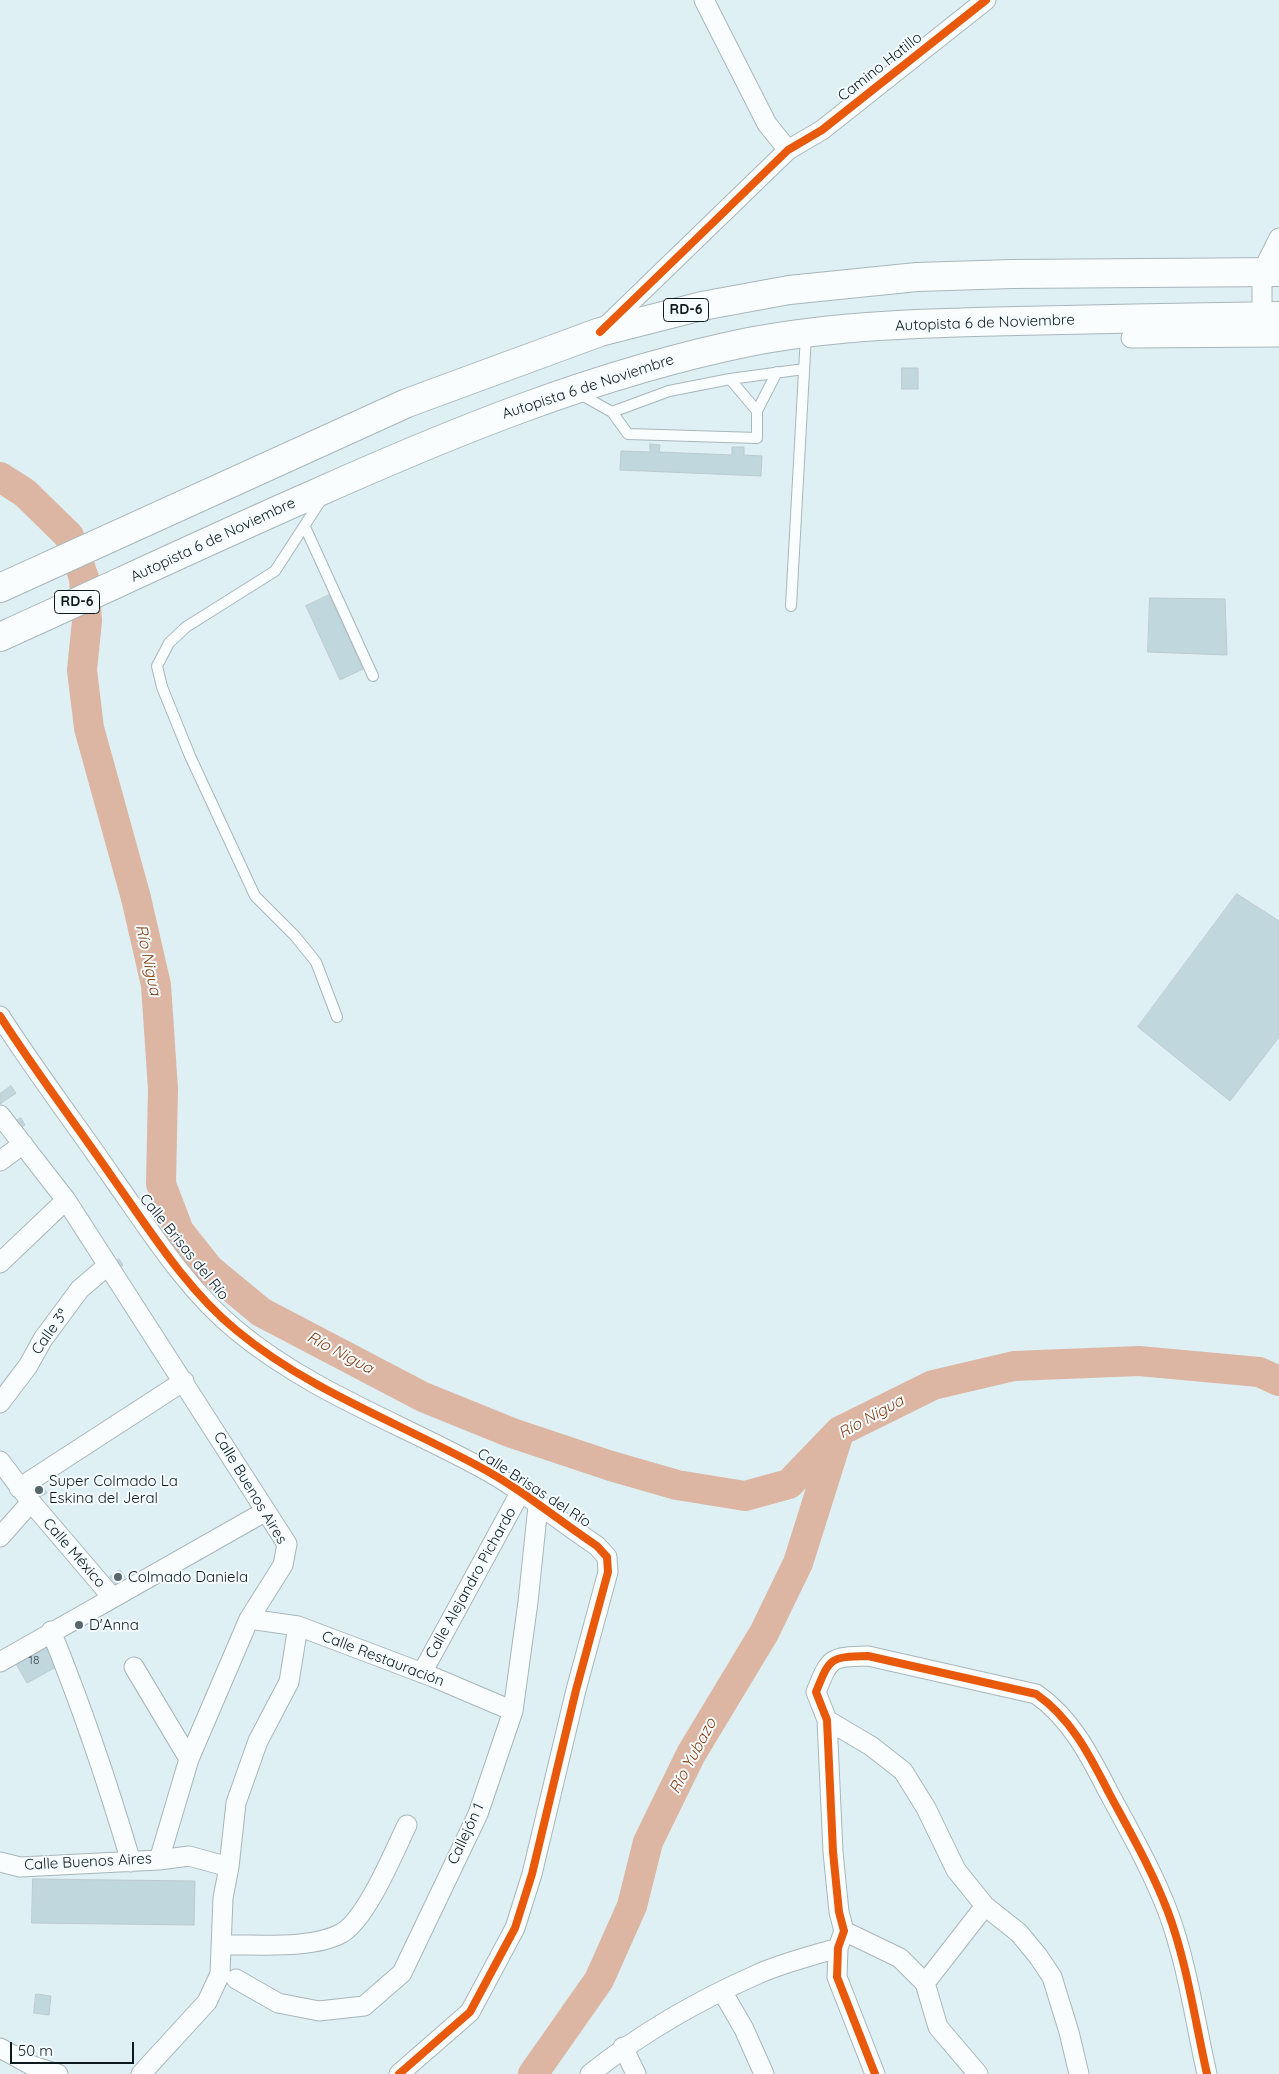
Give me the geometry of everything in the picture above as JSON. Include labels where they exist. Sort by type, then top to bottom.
[{"type":"highway","name":"RD-6","points":[[0,588],[407,403],[600,332],[702,306],[789,290],[917,277],[1012,274],[1271,272]]},
{"type":"highway","name":"Autopista 6 de Noviembre","points":[[0,638],[328,487],[497,417],[573,390],[676,358],[752,342],[806,334],[929,322],[1010,321],[1271,326]]},
{"type":"highway","points":[[1010,321],[1131,338]]},
{"type":"street","points":[[704,0],[767,124],[788,150]]},
{"type":"street","name":"Camino Hatillo","points":[[600,332],[788,150],[822,130],[986,0]]},
{"type":"street","points":[[1131,338],[1271,326],[1271,272],[1279,238]]},
{"type":"street","name":"Calle Brisas del Río","points":[[0,1016],[32,1065],[157,1241],[196,1289],[235,1330],[290,1368],[346,1400],[480,1466],[597,1546],[607,1557],[608,1572],[576,1690],[532,1874],[515,1928],[470,2012],[399,2074]]},
{"type":"street","name":"Calle Buenos Aires","points":[[0,1115],[66,1200],[287,1544],[283,1565],[248,1619],[189,1759],[159,1860],[20,1867],[0,1862]]},
{"type":"street","points":[[0,1161],[23,1144]]},
{"type":"street","points":[[0,1263],[66,1200]]},
{"type":"street","name":"Calle 3ª","points":[[0,1403],[28,1366],[43,1338],[80,1289],[107,1266]]},
{"type":"street","points":[[0,1537],[25,1495],[184,1381]]},
{"type":"street","name":"Calle México","points":[[0,1461],[25,1495],[112,1597]]},
{"type":"street","name":"Calle Alejandro Pichardo","points":[[422,1673],[520,1493]]},
{"type":"street","name":"Callejón 1","points":[[236,1979],[278,2004],[319,2012],[364,2006],[402,1973],[478,1814],[513,1711],[528,1602],[538,1506]]},
{"type":"street","points":[[0,1662],[266,1511]]},
{"type":"street","name":"Calle Restauración","points":[[248,1619],[298,1626],[422,1673],[513,1711]]},
{"type":"street","points":[[141,2074],[207,2002],[220,1974],[223,1898],[236,1803],[258,1741],[290,1682],[298,1626]]},
{"type":"street","points":[[52,1631],[74,1686],[113,1798],[131,1862]]},
{"type":"street","points":[[875,2074],[837,1977],[841,1939],[833,1852],[827,1720],[816,1692],[826,1666],[840,1657],[868,1656],[1036,1694],[1054,1706],[1072,1727],[1142,1852],[1168,1913],[1185,1974],[1207,2074]]},
{"type":"street","points":[[134,1667],[189,1759]]},
{"type":"street","points":[[827,1720],[871,1746],[903,1771],[926,1808],[956,1870],[984,1906],[1019,1933],[1052,1977],[1069,2032],[1078,2074]]},
{"type":"street","points":[[221,1945],[311,1941],[343,1932],[363,1910],[381,1880],[407,1825]]},
{"type":"street","points":[[159,1860],[189,1856],[228,1867]]},
{"type":"street","points":[[925,1983],[984,1906]]},
{"type":"street","points":[[590,2074],[623,2047],[722,1991],[841,1939],[900,1958],[925,1983],[938,2027],[978,2074]]},
{"type":"street","points":[[722,1991],[744,2029],[764,2074]]},
{"type":"street","points":[[623,2047],[636,2074]]},
{"type":"street","points":[[0,2048],[33,2066],[58,2074]]},
{"type":"lane","points":[[792,606],[806,334]]},
{"type":"lane","points":[[612,412],[669,391],[730,379],[804,369]]},
{"type":"lane","points":[[573,390],[612,412],[628,434],[757,438],[757,411],[777,372]]},
{"type":"lane","points":[[730,379],[757,411]]},
{"type":"lane","points":[[328,487],[305,527],[274,571],[186,627],[169,643],[157,666],[162,687],[190,756],[255,896],[295,936],[316,962],[337,1017]]},
{"type":"lane","points":[[305,527],[373,676]]},
{"type":"building","points":[[902,368],[918,368],[918,389],[902,389]]},
{"type":"building","points":[[650,444],[660,445],[659,452],[732,455],[732,447],[744,447],[744,455],[762,456],[761,476],[620,470],[621,451],[650,452]]},
{"type":"building","points":[[329,595],[363,669],[340,680],[306,606]]},
{"type":"building","points":[[1150,598],[1225,599],[1227,655],[1148,652]]},
{"type":"building","points":[[1237,894],[1279,921],[1279,1037],[1230,1101],[1138,1027]]},
{"type":"building","points":[[11,1086],[16,1093],[0,1104],[0,1094]]},
{"type":"building","points":[[21,1118],[25,1125],[18,1129],[14,1122]]},
{"type":"building","points":[[119,1259],[123,1265],[116,1270],[112,1264]]},
{"type":"building","name":"Super Colmado La Eskina del Jeral","points":[[39,1481],[47,1493],[38,1498],[31,1486]]},
{"type":"building","name":"Colmado Daniela","points":[[120,1570],[125,1577],[116,1584],[110,1577]]},
{"type":"building","points":[[42,1638],[58,1666],[27,1683],[11,1655]]},
{"type":"building","points":[[33,1879],[195,1881],[194,1925],[32,1923]]},
{"type":"building","points":[[36,1994],[51,1996],[49,2015],[34,2013]]},
{"type":"waterway","name":"Río Nigua","points":[[0,477],[25,493],[69,536],[84,578],[87,621],[82,670],[89,728],[136,898],[156,985],[163,1089],[161,1184],[179,1231],[209,1269],[261,1312],[423,1397],[512,1433],[611,1466],[677,1485],[745,1496],[789,1484],[840,1431],[933,1385],[1014,1366],[1139,1361],[1259,1372],[1279,1381]]},
{"type":"waterway","name":"Río Yubazo","points":[[533,2074],[599,1980],[632,1906],[648,1842],[691,1754],[764,1633],[798,1563],[838,1436]]},
{"type":"cycle path","points":[[600,332],[788,150],[822,130],[986,0]]},
{"type":"cycle path","points":[[0,1016],[169,1258],[218,1314],[264,1351],[323,1388],[494,1475],[597,1546],[607,1557],[608,1572],[576,1690],[532,1874],[515,1928],[470,2012],[399,2074]]},
{"type":"cycle path","points":[[875,2074],[837,1977],[838,1948],[844,1931],[839,1912],[833,1852],[827,1720],[816,1692],[825,1672],[833,1661],[855,1656],[868,1656],[1036,1694],[1060,1714],[1087,1752],[1133,1837],[1168,1912],[1186,1972],[1207,2074]]},
{"type":"place","name":"Super Colmado La Eskina del Jeral","points":[[39,1490]]},
{"type":"place","name":"Colmado Daniela","points":[[118,1577]]},
{"type":"place","name":"D'Anna","points":[[79,1625]]}]
